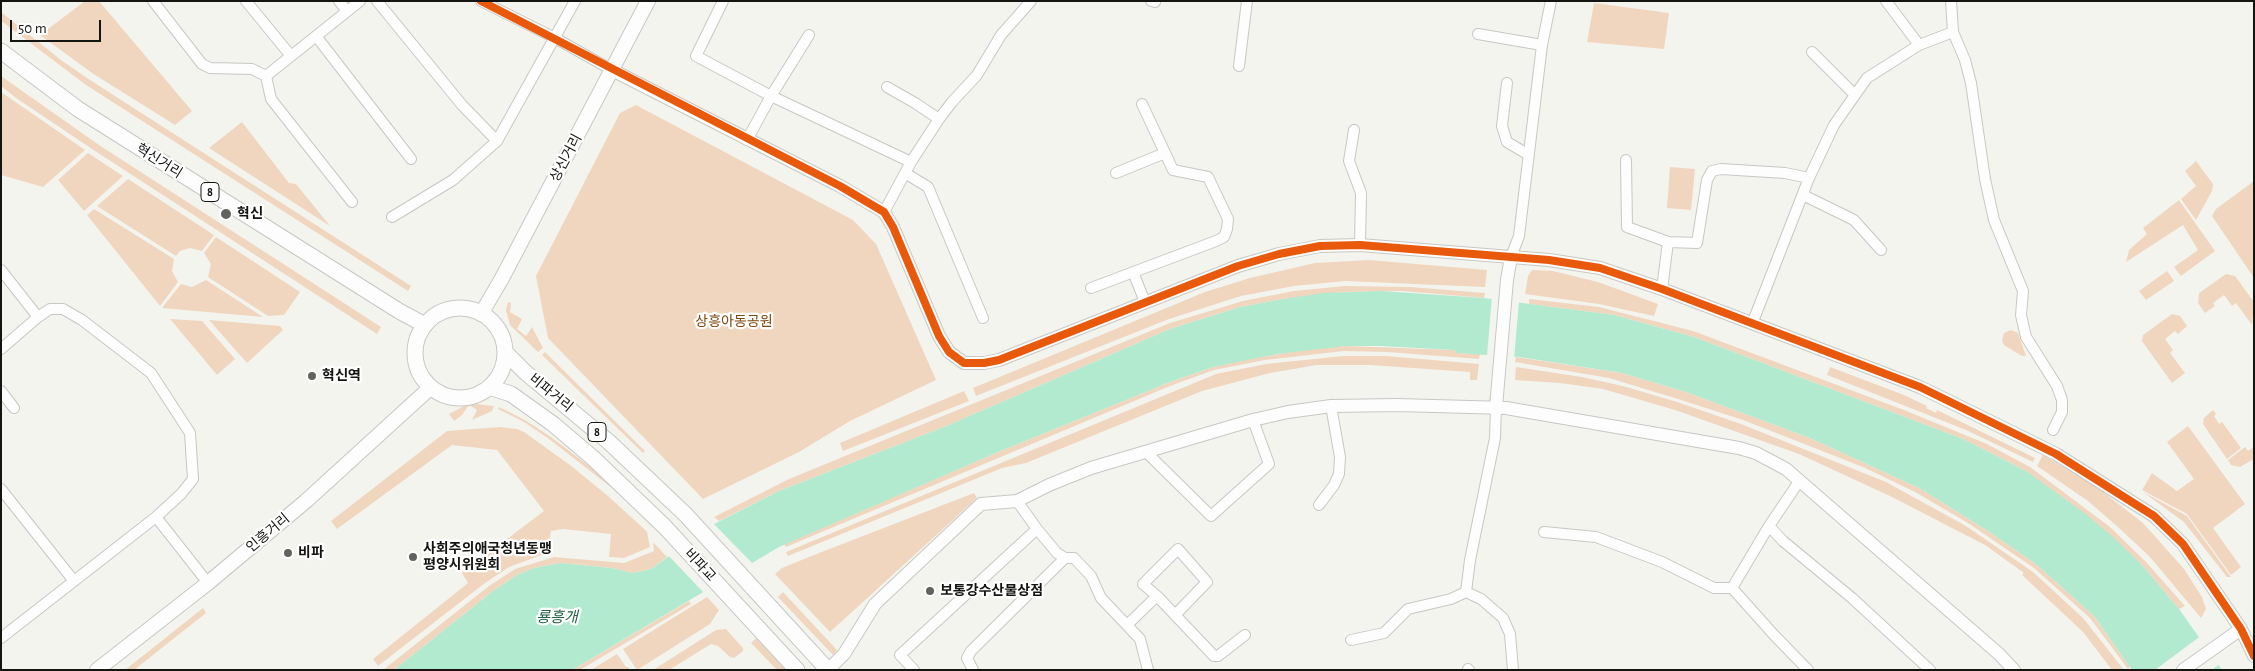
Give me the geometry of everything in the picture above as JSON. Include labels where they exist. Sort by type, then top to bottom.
[{"type":"main road","name":"상신거리","points":[[482,314],[648,1]]},
{"type":"main road","name":"혁신거리","points":[[1,52],[78,109],[399,311],[425,325]]},
{"type":"main road","points":[[467,308],[482,314],[497,328],[505,352],[502,368],[489,387],[468,398],[453,398],[430,388],[417,367],[415,352],[418,336],[425,325],[437,314],[451,309],[467,308]]},
{"type":"main road","name":"비파거리","points":[[505,352],[525,372],[609,442],[686,515]]},
{"type":"main road","name":"비파거리","points":[[489,387],[511,394],[553,424],[593,458],[665,528]]},
{"type":"main road","name":"인흥거리","points":[[97,670],[208,583],[306,501],[430,388]]},
{"type":"main road","name":"비파교","points":[[686,515],[828,670]]},
{"type":"main road","name":"비파교","points":[[665,528],[797,670]]},
{"type":"street","points":[[153,1],[202,64],[210,68],[252,69],[266,76]]},
{"type":"street","points":[[246,1],[291,56]]},
{"type":"street","points":[[339,1],[347,12]]},
{"type":"street","points":[[266,76],[360,1]]},
{"type":"street","points":[[377,1],[462,104],[497,141]]},
{"type":"street","points":[[481,1],[747,140],[840,186],[884,212],[902,246],[939,336],[949,352],[964,362],[984,363],[999,360],[1210,276],[1279,254],[1320,246],[1360,245],[1512,257],[1600,268],[1662,289],[1920,387],[2056,454],[2108,485],[2154,516],[2183,544],[2241,629],[2254,656]]},
{"type":"street","points":[[392,217],[453,180],[497,141],[575,1]]},
{"type":"street","points":[[723,1],[696,56],[771,96],[911,162]]},
{"type":"street","points":[[884,212],[911,162],[939,120],[952,102],[977,75],[1001,35],[1031,1]]},
{"type":"street","points":[[1239,66],[1247,1]]},
{"type":"street","points":[[1466,592],[1470,560],[1495,438],[1498,379],[1508,280],[1512,257],[1520,236],[1542,46],[1551,1]]},
{"type":"street","points":[[1886,1],[1919,45]]},
{"type":"street","points":[[1950,1],[1953,32],[1965,60],[1971,84],[1985,179],[1994,220],[2023,291],[2021,315],[2026,337],[2057,386],[2062,400],[2062,412],[2053,430]]},
{"type":"street","points":[[1752,324],[1809,178],[1834,125],[1854,94],[1867,78],[1919,45],[1953,32]]},
{"type":"street","points":[[1478,34],[1542,46]]},
{"type":"street","points":[[747,140],[771,96],[809,35]]},
{"type":"street","points":[[316,36],[410,159]]},
{"type":"street","points":[[1812,52],[1854,94]]},
{"type":"street","points":[[266,76],[270,99],[352,202]]},
{"type":"street","points":[[1507,83],[1502,126],[1507,142],[1529,155]]},
{"type":"street","points":[[886,87],[915,102],[939,120]]},
{"type":"street","points":[[1091,288],[1216,242],[1224,236],[1227,229],[1228,219],[1208,176],[1173,170],[1142,104]]},
{"type":"street","points":[[1354,130],[1350,161],[1361,193],[1360,245]]},
{"type":"street","points":[[1116,173],[1165,153]]},
{"type":"street","points":[[1626,160],[1627,227],[1668,242],[1697,243],[1707,180],[1712,171],[1721,169],[1786,174],[1809,178]]},
{"type":"street","points":[[905,173],[928,188],[983,318]]},
{"type":"street","points":[[1803,195],[1854,220],[1881,250]]},
{"type":"street","points":[[1662,289],[1668,242]]},
{"type":"street","points":[[1,270],[38,317]]},
{"type":"street","points":[[1133,272],[1144,302]]},
{"type":"street","points":[[1,349],[50,309],[63,309],[82,320],[151,373],[190,432],[193,479],[181,494],[156,517],[1,638]]},
{"type":"street","points":[[1,391],[14,408]]},
{"type":"street","points":[[828,670],[844,654],[875,604],[981,504],[1017,501],[1074,475],[1145,451],[1288,412],[1331,406],[1435,405],[1496,407],[1739,448],[1772,460],[1800,480],[1999,654],[2014,670]]},
{"type":"street","points":[[1319,505],[1334,485],[1339,474],[1340,457],[1331,406]]},
{"type":"street","points":[[1145,451],[1211,516],[1269,464],[1253,420]]},
{"type":"street","points":[[1732,588],[1769,526],[1800,480]]},
{"type":"street","points":[[1,489],[74,581]]},
{"type":"street","points":[[1017,501],[1036,529],[1057,553],[1065,558],[1074,558],[1091,576],[1101,598],[1140,639],[1148,670]]},
{"type":"street","points":[[156,517],[208,583]]},
{"type":"street","points":[[1769,526],[1852,598],[1930,670]]},
{"type":"street","points":[[914,670],[900,654],[1036,529]]},
{"type":"street","points":[[1544,532],[1596,537],[1662,562],[1714,588],[1732,588],[1808,670]]},
{"type":"street","points":[[1175,615],[1207,582],[1178,549],[1143,584],[1157,596],[1175,615],[1214,656],[1218,656],[1245,635]]},
{"type":"street","points":[[973,670],[967,658],[971,651],[1065,558]]},
{"type":"street","points":[[1351,640],[1384,633],[1408,609],[1451,599],[1466,592],[1481,598],[1503,618],[1510,634],[1511,669]]},
{"type":"street","points":[[1127,625],[1157,596]]},
{"type":"street","points":[[2184,670],[2241,629]]},
{"type":"green space","points":[[85,1],[99,1],[192,111],[175,125],[92,73],[40,35]]},
{"type":"green space","points":[[1594,3],[1669,13],[1664,49],[1587,42]]},
{"type":"green space","points":[[1,12],[61,60],[90,80],[411,286],[408,291],[86,85],[1,21]]},
{"type":"green space","points":[[1,76],[99,145],[381,327],[377,334],[16,98],[1,86]]},
{"type":"green space","points":[[1,92],[85,150],[43,187],[1,175]]},
{"type":"green space","name":"상흥아동공원","points":[[636,105],[853,220],[876,244],[936,380],[850,421],[799,452],[703,499],[548,338],[536,276],[620,113]]},
{"type":"green space","points":[[242,122],[289,183],[296,184],[330,226],[209,148]]},
{"type":"green space","points":[[88,153],[123,176],[84,211],[58,180]]},
{"type":"green space","points":[[2196,161],[2213,184],[2212,191],[2196,220],[2181,199],[2196,186],[2185,171]]},
{"type":"green space","points":[[1670,167],[1695,169],[1691,210],[1667,208]]},
{"type":"green space","points":[[128,179],[214,235],[202,251],[190,248],[180,251],[176,256],[97,206]]},
{"type":"green space","points":[[2254,181],[2254,278],[2212,216],[2216,209]]},
{"type":"green space","points":[[2179,200],[2215,251],[2181,276],[2174,267],[2198,250],[2183,225],[2126,262],[2129,250],[2147,234],[2143,228]]},
{"type":"green space","points":[[94,209],[174,259],[172,271],[178,282],[160,306],[87,215]]},
{"type":"green space","points":[[216,237],[300,292],[284,315],[268,316],[208,277],[211,264],[204,253]]},
{"type":"green space","points":[[1369,260],[1487,270],[1485,287],[1345,281],[1294,286],[1241,296],[1169,319],[976,396],[973,388],[1205,292],[1250,278],[1315,263]]},
{"type":"green space","points":[[1532,270],[1553,271],[1598,282],[1658,304],[1654,316],[1599,304],[1525,294],[1528,276]]},
{"type":"green space","points":[[2167,271],[2174,281],[2146,300],[2139,291]]},
{"type":"green space","points":[[2226,274],[2235,276],[2254,302],[2252,325],[2236,303],[2232,306],[2224,295],[2213,303],[2215,306],[2205,313],[2198,303],[2199,293]]},
{"type":"green space","points":[[206,280],[263,317],[162,308],[181,284],[192,287]]},
{"type":"green space","points":[[1345,286],[1410,287],[1485,293],[1484,298],[1403,291],[1346,292],[1283,299],[1240,307],[1170,329],[944,427],[779,491],[719,521],[714,517],[789,479],[1170,323],[1243,301],[1294,291]]},
{"type":"green space","points":[[1529,299],[1599,307],[1693,331],[1904,410],[1987,444],[2030,467],[2110,527],[2146,562],[2185,606],[2179,609],[2141,564],[2026,471],[1963,439],[1694,337],[1614,315],[1529,304]]},
{"type":"green space","points":[[508,302],[511,303],[510,312],[522,319],[517,329],[526,336],[532,327],[543,348],[538,352],[510,325],[506,310]]},
{"type":"green space","points":[[2172,314],[2180,316],[2187,326],[2178,334],[2175,331],[2165,339],[2173,350],[2170,353],[2185,373],[2172,383],[2142,341],[2143,335]]},
{"type":"green space","points":[[170,319],[202,321],[235,359],[217,375]]},
{"type":"green space","points":[[209,320],[280,326],[283,330],[247,363]]},
{"type":"green space","points":[[2011,330],[2018,333],[2026,356],[2022,356],[2004,345],[2002,341],[2004,333]]},
{"type":"green space","points":[[1346,346],[1455,350],[1456,353],[1480,354],[1479,359],[1387,352],[1344,351],[1265,360],[1214,370],[1170,386],[786,547],[784,544],[998,452],[1170,382],[1213,367],[1247,359],[1310,349]]},
{"type":"green space","points":[[545,352],[645,451],[643,453],[542,355]]},
{"type":"green space","points":[[1343,356],[1386,356],[1479,364],[1477,380],[1470,380],[1470,372],[1370,365],[1317,365],[1270,373],[1202,391],[1026,463],[1002,468],[788,556],[786,552],[1216,374],[1266,364]]},
{"type":"green space","points":[[1516,357],[1622,373],[1686,392],[1810,438],[1919,488],[1988,531],[2036,564],[2094,616],[2130,667],[2128,669],[2090,618],[2034,568],[1968,523],[1915,492],[1863,467],[1743,420],[1609,378],[1515,362]]},
{"type":"green space","points":[[1516,367],[1582,377],[1623,386],[1677,402],[1741,424],[1886,482],[1966,526],[2033,572],[2083,618],[2124,670],[2112,670],[2083,632],[2022,575],[2024,573],[1985,545],[1892,497],[1799,454],[1675,410],[1603,389],[1560,383],[1515,380]]},
{"type":"green space","points":[[1830,367],[1904,395],[1927,406],[1926,408],[1936,413],[1937,410],[2035,458],[2033,462],[1966,430],[1827,375]]},
{"type":"green space","points":[[964,391],[969,401],[843,451],[840,443]]},
{"type":"green space","points":[[468,404],[494,406],[492,411],[472,420],[477,410],[469,405],[462,415],[454,421],[449,414]]},
{"type":"green space","points":[[499,407],[525,420],[551,437],[614,485],[612,488],[549,439],[524,422],[498,409]]},
{"type":"green space","points":[[2213,410],[2219,424],[2222,422],[2241,448],[2227,459],[2203,424],[2204,418]]},
{"type":"green space","points":[[2188,426],[2245,504],[2213,528],[2241,567],[2231,575],[2187,514],[2142,490],[2152,473],[2177,491],[2194,479],[2167,442]]},
{"type":"green space","points":[[500,427],[517,429],[524,432],[570,465],[608,496],[647,532],[650,547],[624,558],[609,557],[611,534],[563,529],[551,531],[547,553],[509,567],[485,583],[378,666],[373,659],[468,583],[462,573],[544,511],[497,450],[452,445],[337,529],[331,521],[447,431]]},
{"type":"green space","points":[[2245,447],[2248,451],[2254,447],[2254,459],[2240,467],[2231,465],[2228,460]]},
{"type":"green space","points":[[2043,455],[2098,488],[2143,523],[2184,569],[2202,597],[2206,609],[2201,618],[2150,557],[2119,528],[2088,501],[2037,466]]},
{"type":"green space","points":[[2143,492],[2187,516],[2231,577],[2227,577],[2184,522]]},
{"type":"green space","points":[[974,493],[977,498],[830,632],[775,574],[782,568]]},
{"type":"green space","points":[[653,542],[667,557],[651,569],[633,573],[612,568],[560,563],[534,568],[517,575],[493,591],[394,670],[383,670],[489,586],[515,569],[554,557],[624,563],[654,551]]},
{"type":"green space","points":[[783,592],[837,650],[833,655],[778,597]]},
{"type":"green space","points":[[707,597],[719,610],[710,624],[637,670],[623,649]]},
{"type":"green space","points":[[689,601],[691,604],[580,670],[572,670]]},
{"type":"green space","points":[[203,608],[206,613],[134,670],[125,670]]},
{"type":"green space","points":[[726,629],[743,648],[743,651],[734,658],[730,657],[718,646],[711,644],[669,670],[653,670],[716,630]]},
{"type":"green space","points":[[756,638],[786,670],[777,670],[751,643]]},
{"type":"green space","points":[[617,654],[630,670],[591,670]]},
{"type":"water","name":"룡흥개","points":[[1382,291],[1484,298],[1614,315],[1694,337],[1963,439],[2026,471],[2083,512],[2112,536],[2141,564],[2179,609],[2222,670],[2132,670],[2094,616],[2036,564],[1988,531],[1919,488],[1810,438],[1686,392],[1622,373],[1519,357],[1456,353],[1455,350],[1346,346],[1277,354],[1213,367],[1170,382],[998,452],[779,547],[572,670],[394,670],[493,591],[517,575],[534,568],[560,563],[612,568],[633,573],[651,569],[714,524],[779,491],[944,427],[1170,329],[1240,307],[1283,299],[1323,293]]},
{"type":"pier","points":[[1492,297],[1519,301],[1514,359],[1487,356]]},
{"type":"pier","points":[[712,522],[753,564],[705,594],[667,554]]},
{"type":"pier","points":[[2202,635],[2221,663],[2212,670],[2155,670]]},
{"type":"cycle path","points":[[481,1],[840,186],[884,212],[893,227],[939,336],[949,352],[964,363],[984,363],[999,360],[1238,266],[1279,254],[1320,246],[1360,245],[1549,260],[1600,268],[1662,289],[1920,387],[2056,454],[2154,516],[2183,544],[2241,629],[2254,656]]},
{"type":"place","name":"혁신","points":[[226,214]]},
{"type":"place","name":"혁신역","points":[[312,376]]},
{"type":"place","name":"비파","points":[[288,553]]},
{"type":"place","name":"사회주의애국청년동맹 평양시위원회","points":[[413,557]]},
{"type":"place","name":"보통강수산물상점","points":[[930,591]]}]
